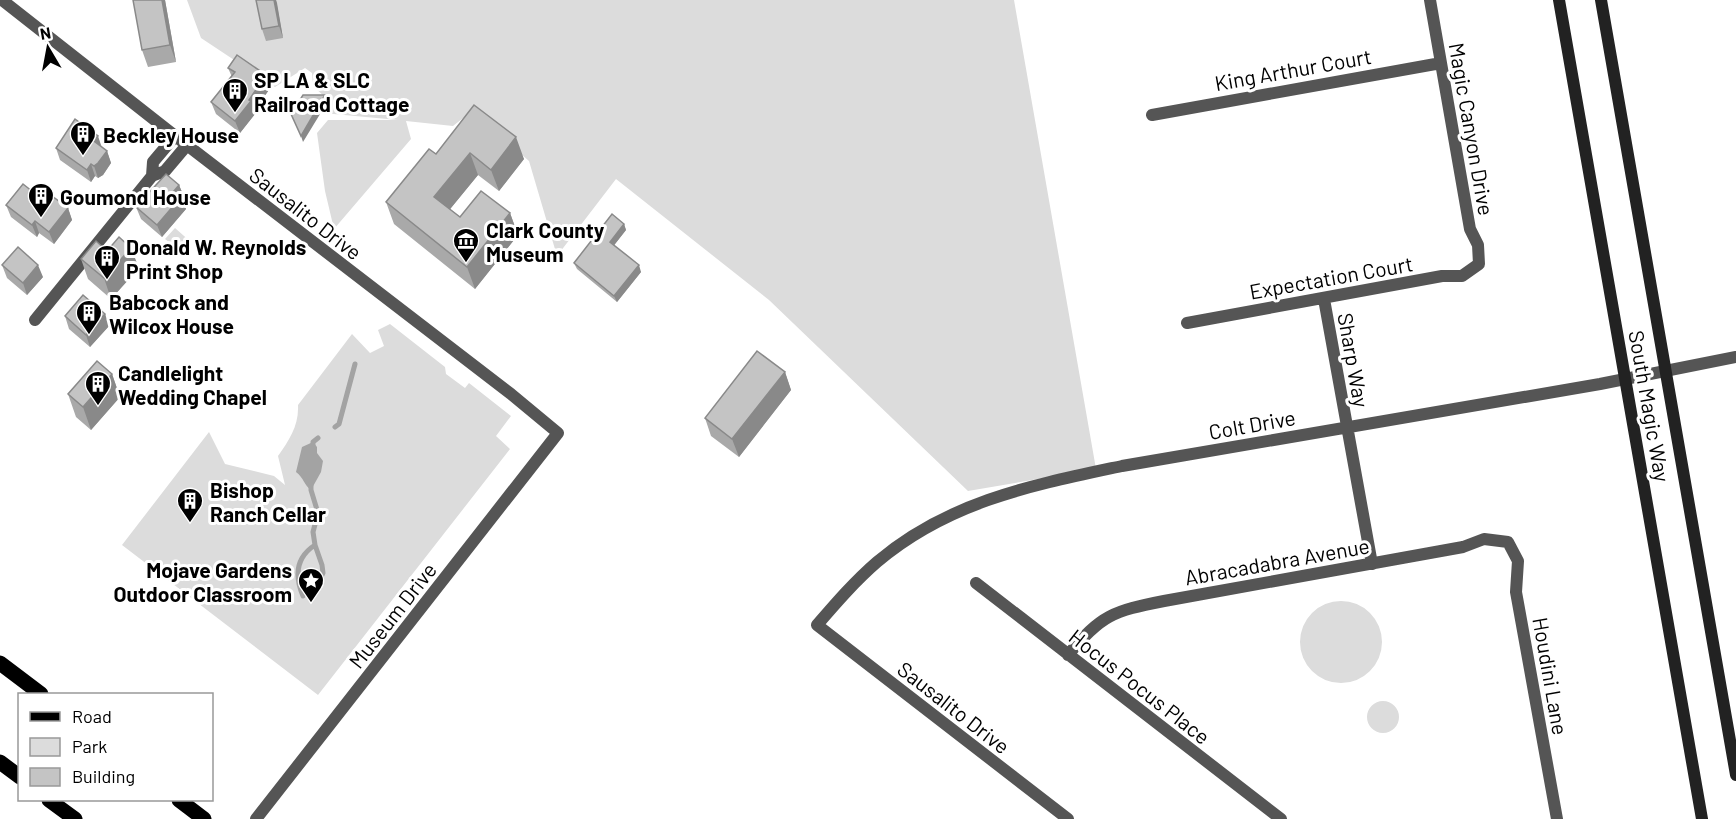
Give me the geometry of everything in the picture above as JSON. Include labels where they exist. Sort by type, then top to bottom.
[{"type":"main road","points":[[0,663],[40,693]]},
{"type":"main road","points":[[0,762],[18,776]]},
{"type":"main road","points":[[50,801],[75,819]]},
{"type":"main road","points":[[180,801],[204,819]]},
{"type":"street","name":"Sausalito Drive","points":[[2,0],[175,136],[512,394],[558,433]]},
{"type":"street","name":"Magic Canyon Drive","points":[[1430,0],[1470,229],[1478,245],[1479,264]]},
{"type":"street","name":"South Magic Way","points":[[1559,0],[1702,819]]},
{"type":"street","name":"South Magic Way","points":[[1601,0],[1736,775]]},
{"type":"street","name":"King Arthur Court","points":[[1152,115],[1440,63]]},
{"type":"street","points":[[152,176],[153,162],[175,136]]},
{"type":"street","points":[[35,321],[152,176],[165,171],[187,145]]},
{"type":"street","name":"Expectation Court","points":[[1187,323],[1442,276],[1462,276],[1479,264]]},
{"type":"street","name":"Sharp Way","points":[[1324,299],[1372,564]]},
{"type":"street","name":"Colt Drive","points":[[817,625],[844,594],[877,562],[908,539],[976,503],[1018,490],[1122,466],[1625,379],[1736,357]]},
{"type":"street","name":"Museum Drive","points":[[255,819],[558,433]]},
{"type":"street","name":"Abracadabra Avenue","points":[[1068,655],[1085,634],[1098,623],[1124,610],[1463,547],[1484,539],[1508,542]]},
{"type":"street","name":"Houdini Lane","points":[[1508,542],[1518,561],[1516,592],[1557,819]]},
{"type":"street","name":"Hocus Pocus Place","points":[[976,583],[1281,819]]},
{"type":"street","name":"Sausalito Drive","points":[[817,625],[1068,819]]},
{"type":"green space","points":[[187,0],[1014,0],[1096,469],[968,491],[769,300],[616,179],[557,256],[529,161],[472,111],[453,126],[406,121],[411,139],[334,229],[325,191],[317,133],[328,120],[398,120],[323,113],[326,98],[313,86],[312,73],[305,68],[275,87],[201,38]]},
{"type":"green space","points":[[175,228],[192,243],[183,253],[165,239]]},
{"type":"green space","points":[[390,324],[445,367],[446,374],[465,388],[469,383],[511,416],[496,436],[510,449],[318,695],[122,545],[209,432],[225,464],[274,476],[285,485],[278,456],[295,426],[298,405],[352,334],[370,353],[384,346],[378,330]]},
{"type":"green space","points":[[1341,601],[1357,604],[1370,613],[1379,626],[1382,642],[1379,658],[1370,671],[1357,680],[1341,683],[1325,680],[1312,671],[1303,658],[1300,642],[1303,626],[1312,613],[1325,604]]},
{"type":"green space","points":[[1383,701],[1395,705],[1399,717],[1395,729],[1383,733],[1371,729],[1367,717],[1371,705]]},
{"type":"shaded area","points":[[313,442],[323,461],[321,472],[311,490],[296,472],[302,447]]},
{"type":"building","points":[[133,0],[162,0],[170,45],[142,50]]},
{"type":"building","points":[[256,0],[274,0],[279,26],[262,29]]},
{"type":"building","points":[[237,55],[266,75],[249,100],[251,101],[235,121],[211,102],[235,72],[228,68]]},
{"type":"building","points":[[303,95],[325,95],[301,136],[291,114]]},
{"type":"building","points":[[474,105],[516,137],[491,170],[470,153],[434,197],[460,217],[481,191],[510,213],[467,267],[386,202],[429,149],[436,154]]},
{"type":"building","points":[[75,119],[98,136],[94,141],[107,151],[98,163],[94,166],[91,164],[87,170],[56,148]]},
{"type":"building","points":[[166,174],[179,185],[174,191],[181,197],[157,225],[136,207]]},
{"type":"building","points":[[23,184],[47,203],[52,196],[68,208],[49,232],[35,221],[32,225],[6,205]]},
{"type":"building","points":[[612,214],[624,224],[610,242],[639,265],[614,296],[574,263]]},
{"type":"building","points":[[119,237],[131,248],[104,278],[81,259],[96,241],[107,251]]},
{"type":"building","points":[[18,247],[38,265],[23,283],[2,265]]},
{"type":"building","points":[[83,295],[105,314],[86,335],[65,316]]},
{"type":"building","points":[[757,351],[785,372],[732,439],[705,418]]},
{"type":"building","points":[[97,361],[112,374],[83,407],[68,394]]},
{"type":"waterway","points":[[335,427],[339,424],[355,364]]},
{"type":"waterway","points":[[313,448],[313,442],[318,438]]},
{"type":"waterway","points":[[311,484],[318,513],[313,532],[323,573],[313,594]]},
{"type":"waterway","points":[[303,596],[298,568],[308,550],[315,545]]},
{"type":"place","name":"SP LA & SLC Railroad Cottage","points":[[235,114]]},
{"type":"place","name":"Beckley House","points":[[83,157]]},
{"type":"place","name":"Goumond House","points":[[41,219]]},
{"type":"place","name":"Clark County Museum","points":[[466,264]]},
{"type":"place","name":"Donald W. Reynolds Print Shop","points":[[107,281]]},
{"type":"place","name":"Babcock and Wilcox House","points":[[89,336]]},
{"type":"place","name":"Candlelight Wedding Chapel","points":[[98,407]]},
{"type":"place","name":"Bishop Ranch Cellar","points":[[190,524]]},
{"type":"place","name":"Mojave Gardens Outdoor Classroom","points":[[311,604]]}]
